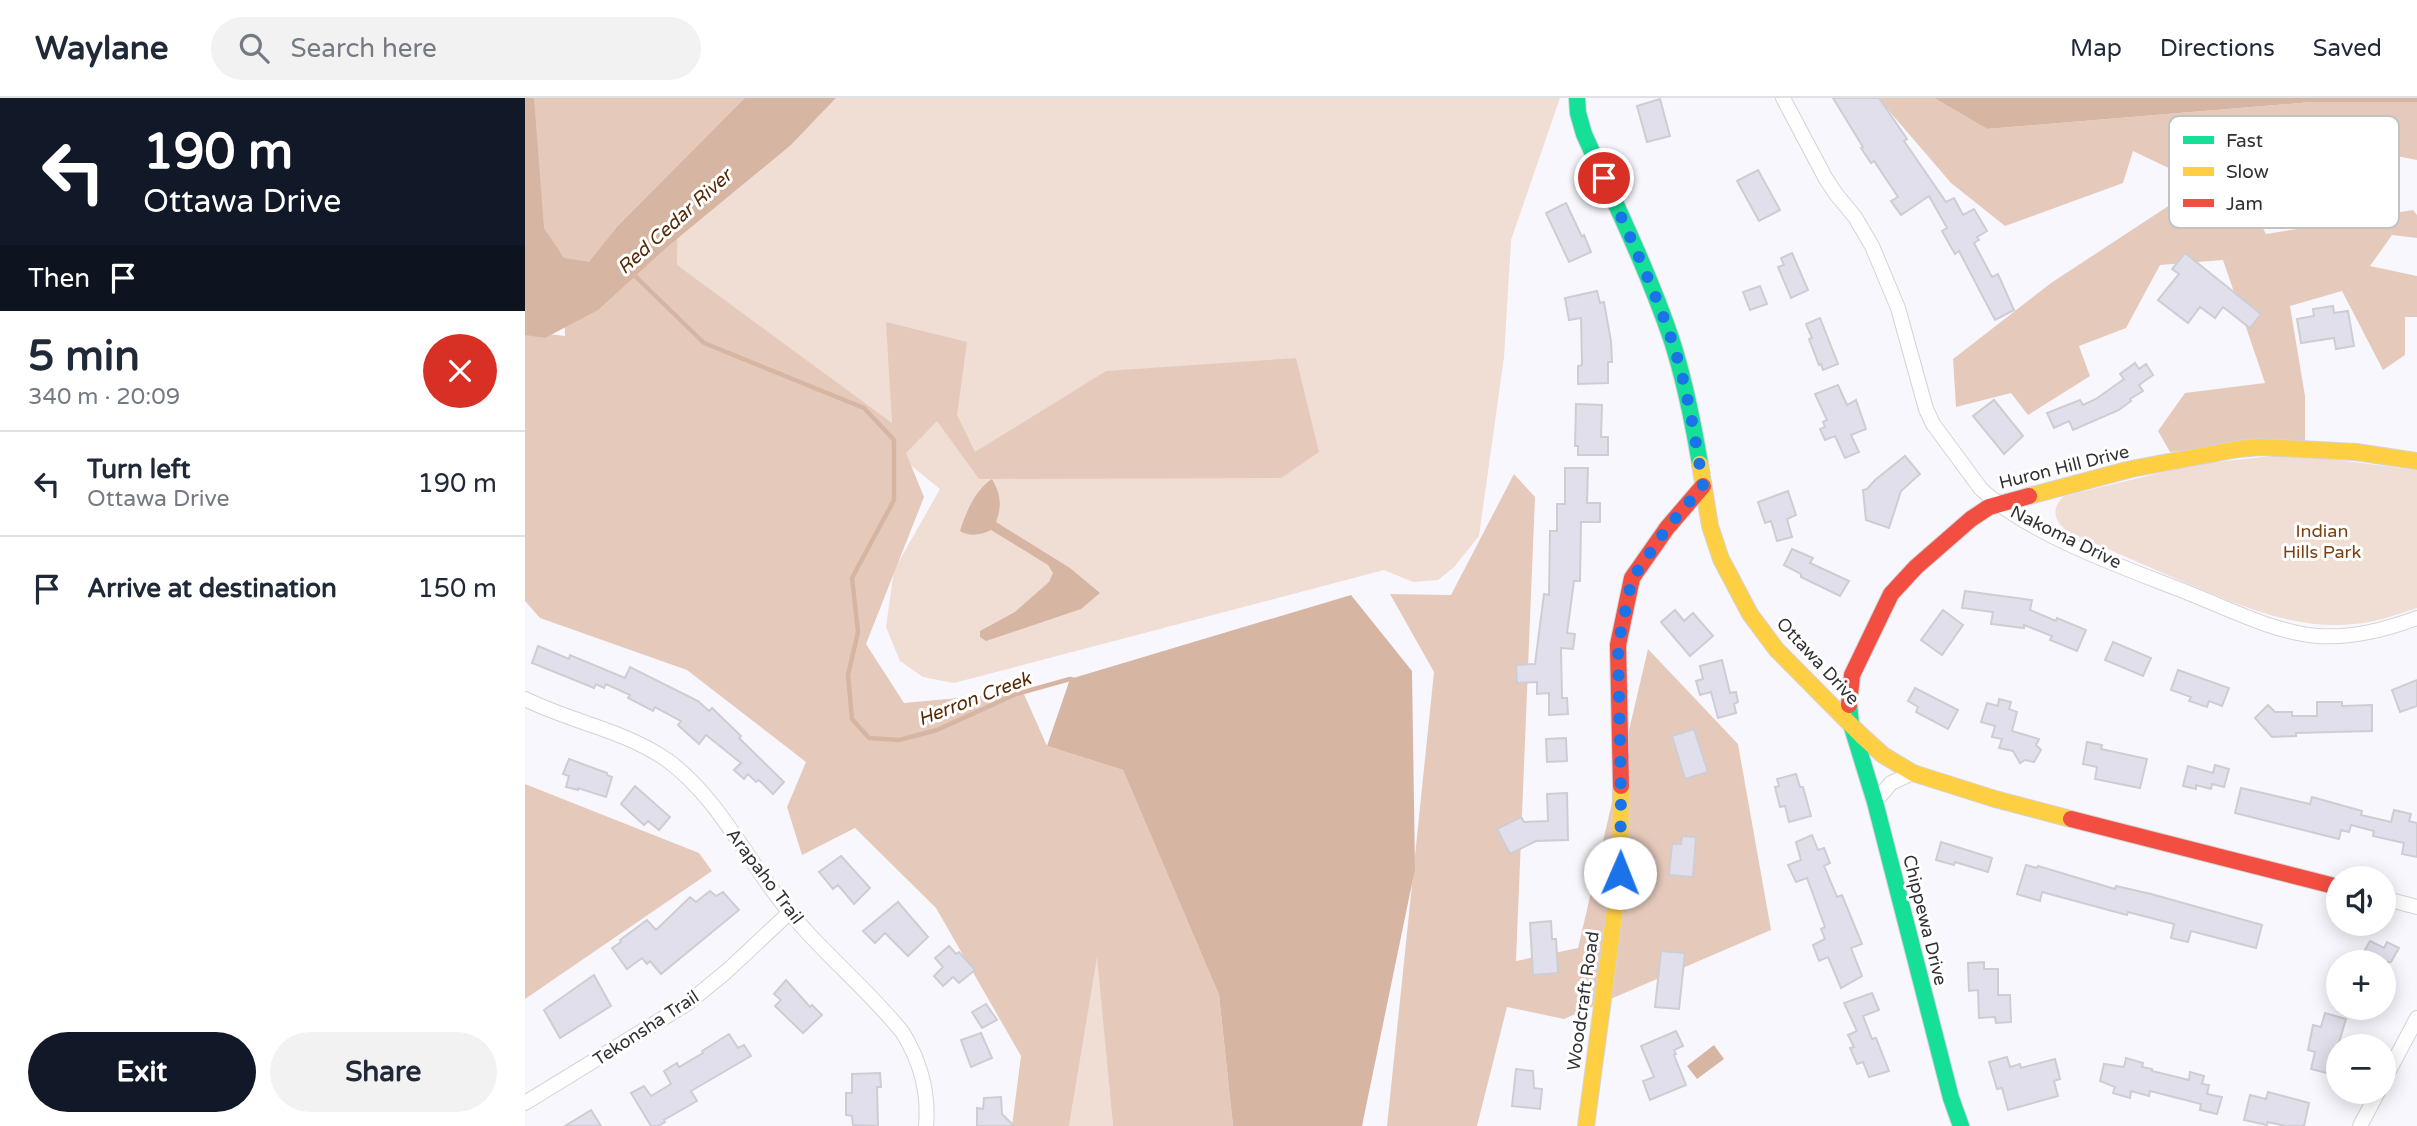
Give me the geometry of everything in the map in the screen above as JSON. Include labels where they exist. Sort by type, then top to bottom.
[{"type":"street","name":"Ottawa Drive","points":[[1577,98],[1584,134],[1653,288],[1672,341],[1694,431],[1710,526],[1721,559],[1750,614],[1776,649],[1883,755],[1913,773],[1995,799],[2326,884]]},
{"type":"street","name":"Nakoma Drive","points":[[1783,98],[1831,187],[1855,217],[1872,246],[1898,308],[1920,394],[1933,424],[1980,489],[2037,527],[2124,567],[2278,626],[2315,636],[2341,636],[2373,633],[2417,618]]},
{"type":"street","name":"Huron Hill Drive","points":[[1851,724],[1848,697],[1852,675],[1891,594],[1906,576],[1971,519],[1998,503],[2155,464],[2238,449],[2261,447],[2356,452],[2417,461]]},
{"type":"street","name":"Woodcraft Road","points":[[1586,1126],[1620,873],[1618,645],[1621,621],[1632,579],[1667,528],[1703,486]]},
{"type":"street","name":"Arapaho Trail","points":[[525,699],[654,751],[684,774],[712,805],[790,912],[903,1033],[912,1047],[923,1077],[926,1126]]},
{"type":"street","name":"Chippewa Drive","points":[[1851,724],[1875,802],[1951,1098],[1961,1126]]},
{"type":"street","points":[[1875,802],[1891,783],[1913,773]]},
{"type":"street","points":[[2396,901],[2417,907]]},
{"type":"street","name":"Tekonsha Trail","points":[[525,1103],[688,1003],[790,912]]},
{"type":"street","points":[[2396,1058],[2417,1018]]},
{"type":"street","points":[[2360,1126],[2372,1104]]},
{"type":"green space","points":[[836,98],[1560,98],[1511,240],[1504,357],[1479,536],[1454,567],[1438,580],[1413,582],[1384,570],[954,683],[923,677],[900,661],[886,627],[894,570],[940,489],[654,258],[791,145]]},
{"type":"green space","name":"Indian Hills Park","points":[[2290,454],[2417,470],[2417,608],[2355,624],[2332,625],[2287,619],[2221,598],[2071,533],[2061,525],[2056,516],[2059,501],[2064,496],[2197,464]]},
{"type":"green space","points":[[1097,953],[1113,1126],[1069,1126]]},
{"type":"shaded area","points":[[525,98],[770,98],[678,185],[677,265],[892,423],[886,322],[967,342],[957,415],[975,452],[1106,371],[1296,358],[1319,452],[1281,478],[979,479],[937,421],[906,453],[924,497],[866,644],[904,703],[1023,692],[1047,746],[1123,770],[1219,995],[1233,1126],[1113,1126],[1097,957],[1069,1126],[1012,1126],[1021,1056],[936,908],[855,828],[802,855],[787,807],[806,762],[687,670],[540,618],[525,601],[525,331],[565,336],[563,270],[525,268]]},
{"type":"shaded area","points":[[1878,98],[1934,98],[1987,129],[2312,102],[2417,102],[2417,160],[2399,157],[2399,116],[2169,116],[2169,168],[2133,151],[2123,183],[2005,226],[1951,183]]},
{"type":"shaded area","points":[[2169,206],[2169,228],[2263,228],[2266,234],[2303,228],[2399,228],[2399,212],[2413,210],[2417,215],[2417,238],[2392,235],[2370,266],[2417,276],[2417,317],[2405,317],[2405,355],[2383,370],[2342,291],[2290,306],[2305,396],[2305,442],[2170,452],[2158,431],[2185,393],[2265,383],[2223,260],[2160,265],[2126,328],[2079,346],[2090,376],[2028,415],[2011,393],[1956,407],[1953,359],[2051,283]]},
{"type":"shaded area","points":[[1514,474],[1535,497],[1516,961],[1578,948],[1648,649],[1738,744],[1771,930],[1564,1019],[1507,1007],[1477,1126],[1387,1126],[1434,672],[1390,594],[1451,595]]},
{"type":"shaded area","points":[[525,784],[699,853],[712,871],[525,999]]},
{"type":"water","name":"Red Cedar River","points":[[525,98],[534,98],[544,228],[564,258],[589,262],[617,227],[745,98],[836,98],[791,145],[666,248],[598,310],[545,338],[525,335]]},
{"type":"water","points":[[1934,98],[2417,98],[2417,102],[2312,102],[1987,129]]},
{"type":"water","points":[[992,479],[1000,500],[996,522],[1070,568],[1100,593],[1081,609],[986,641],[980,637],[980,631],[1015,612],[1049,582],[1053,573],[1048,565],[991,530],[975,535],[960,531],[976,495]]},
{"type":"water","points":[[1351,595],[1412,671],[1415,869],[1362,1126],[1233,1126],[1219,995],[1123,770],[1047,746],[1070,679]]},
{"type":"water","points":[[1714,1045],[1724,1059],[1697,1079],[1687,1066]]},
{"type":"building","points":[[1833,98],[1879,98],[1907,139],[1904,141],[1946,202],[1954,198],[1963,215],[1974,209],[1987,231],[1977,237],[1979,240],[1974,243],[1992,277],[1998,274],[2014,310],[1995,320],[1959,251],[1955,254],[1942,231],[1947,228],[1929,196],[1901,215],[1891,201],[1898,197],[1874,161],[1871,163],[1861,148],[1863,147]]},
{"type":"building","points":[[1660,99],[1670,136],[1647,142],[1637,106]]},
{"type":"building","points":[[1758,170],[1780,210],[1759,221],[1737,181]]},
{"type":"building","points":[[1566,203],[1591,252],[1569,262],[1546,213]]},
{"type":"building","points":[[1792,253],[1808,290],[1791,298],[1778,267],[1784,265],[1781,258]]},
{"type":"building","points":[[2185,253],[2261,314],[2250,328],[2223,307],[2215,318],[2200,307],[2188,323],[2158,300],[2179,274],[2172,269]]},
{"type":"building","points":[[1760,286],[1767,304],[1750,310],[1743,292]]},
{"type":"building","points":[[1597,291],[1600,303],[1604,302],[1611,341],[1612,362],[1608,362],[1608,383],[1578,384],[1578,366],[1582,365],[1581,318],[1569,320],[1565,298]]},
{"type":"building","points":[[2333,306],[2334,313],[2348,311],[2354,346],[2336,349],[2334,338],[2301,343],[2297,319],[2314,316],[2313,309]]},
{"type":"building","points":[[1820,318],[1838,364],[1823,370],[1809,339],[1812,338],[1806,324]]},
{"type":"building","points":[[2135,363],[2139,369],[2146,364],[2153,375],[2139,385],[2143,391],[2130,399],[2131,401],[2119,410],[2073,430],[2069,421],[2054,428],[2047,413],[2080,400],[2083,405],[2096,399],[2124,379],[2120,374]]},
{"type":"building","points":[[1838,385],[1847,405],[1856,400],[1866,429],[1851,435],[1859,452],[1845,458],[1835,436],[1825,440],[1820,429],[1825,427],[1823,422],[1827,420],[1815,394]]},
{"type":"building","points":[[1994,400],[2023,436],[2004,454],[1973,416]]},
{"type":"building","points":[[1576,404],[1602,405],[1601,437],[1608,437],[1608,455],[1578,455],[1578,446],[1575,446]]},
{"type":"building","points":[[1905,456],[1920,474],[1901,491],[1889,528],[1866,520],[1863,490]]},
{"type":"building","points":[[1565,468],[1588,468],[1587,503],[1600,503],[1600,522],[1581,522],[1580,581],[1574,581],[1567,633],[1575,634],[1573,649],[1561,648],[1562,698],[1567,698],[1568,714],[1549,715],[1549,693],[1537,694],[1537,682],[1517,683],[1516,665],[1535,664],[1544,594],[1549,595],[1550,531],[1557,531],[1557,504],[1565,504]]},
{"type":"building","points":[[1788,491],[1796,515],[1787,519],[1792,537],[1777,541],[1771,521],[1765,523],[1758,502]]},
{"type":"building","points":[[1792,549],[1813,558],[1810,563],[1849,581],[1840,596],[1801,577],[1801,574],[1784,565]]},
{"type":"building","points":[[1965,591],[2032,600],[2030,610],[2086,630],[2077,651],[2050,640],[2052,636],[2024,625],[2024,628],[1991,624],[1993,612],[1962,608]]},
{"type":"building","points":[[1675,610],[1684,621],[1693,613],[1713,636],[1690,656],[1661,622]]},
{"type":"building","points":[[1943,610],[1963,625],[1942,655],[1921,640]]},
{"type":"building","points":[[2113,642],[2151,658],[2143,676],[2105,660]]},
{"type":"building","points":[[538,646],[569,659],[570,655],[625,678],[630,667],[698,701],[709,711],[712,708],[784,782],[773,794],[759,780],[756,782],[748,774],[744,779],[734,770],[741,763],[706,735],[699,744],[678,725],[681,721],[655,707],[653,711],[628,698],[630,695],[606,684],[604,688],[596,684],[594,688],[532,663]]},
{"type":"building","points":[[1722,660],[1730,693],[1736,692],[1738,702],[1734,704],[1736,713],[1718,718],[1711,692],[1700,695],[1696,681],[1703,679],[1700,666]]},
{"type":"building","points":[[2178,670],[2229,688],[2222,706],[2209,701],[2207,707],[2189,701],[2191,697],[2171,690]]},
{"type":"building","points":[[2417,680],[2417,706],[2400,712],[2392,690]]},
{"type":"building","points":[[1915,688],[1958,710],[1948,729],[1916,712],[1918,707],[1908,701]]},
{"type":"building","points":[[1999,699],[2011,702],[2009,709],[2017,712],[2012,731],[2039,739],[2036,745],[2041,750],[2034,762],[2025,760],[2020,763],[2013,751],[1999,748],[2002,739],[1992,737],[1995,726],[1981,722],[1987,703],[1998,706]]},
{"type":"building","points":[[2317,702],[2342,702],[2342,706],[2372,705],[2372,731],[2296,733],[2296,736],[2272,737],[2255,718],[2268,705],[2275,712],[2292,712],[2292,716],[2317,716]]},
{"type":"building","points":[[1694,729],[1708,772],[1685,779],[1672,736]]},
{"type":"building","points":[[1566,738],[1567,761],[1547,762],[1546,739]]},
{"type":"building","points":[[2087,742],[2102,745],[2101,749],[2147,759],[2140,788],[2095,779],[2097,767],[2083,764]]},
{"type":"building","points":[[569,759],[612,777],[606,797],[566,787],[569,776],[563,774]]},
{"type":"building","points":[[2215,765],[2229,769],[2224,787],[2212,784],[2211,789],[2196,785],[2196,789],[2183,786],[2188,766],[2213,773]]},
{"type":"building","points":[[1796,774],[1800,787],[1803,787],[1811,816],[1789,822],[1785,806],[1780,807],[1775,787],[1779,786],[1777,779]]},
{"type":"building","points":[[635,786],[670,817],[659,830],[648,821],[644,825],[621,804]]},
{"type":"building","points":[[2241,788],[2310,804],[2312,797],[2362,811],[2361,815],[2391,822],[2394,810],[2411,814],[2409,821],[2417,823],[2417,857],[2402,854],[2404,843],[2373,836],[2374,831],[2351,825],[2349,832],[2341,830],[2339,839],[2235,813]]},
{"type":"building","points":[[1567,793],[1568,840],[1536,841],[1510,854],[1497,829],[1521,817],[1524,822],[1548,821],[1547,794]]},
{"type":"building","points":[[1812,835],[1818,850],[1824,848],[1830,863],[1824,866],[1837,897],[1842,895],[1862,944],[1851,948],[1862,976],[1841,988],[1828,957],[1819,961],[1813,945],[1825,939],[1821,929],[1825,927],[1807,878],[1796,882],[1788,865],[1801,860],[1796,842]]},
{"type":"building","points":[[1682,836],[1696,837],[1693,877],[1669,875],[1672,844],[1681,844]]},
{"type":"building","points":[[1941,842],[1992,858],[1988,872],[1955,862],[1954,865],[1936,860]]},
{"type":"building","points":[[841,856],[870,888],[854,904],[838,885],[833,889],[819,872]]},
{"type":"building","points":[[2026,865],[2038,866],[2115,889],[2116,886],[2151,894],[2262,925],[2256,948],[2191,931],[2188,942],[2171,938],[2174,924],[2128,912],[2127,915],[2042,892],[2040,901],[2017,894]]},
{"type":"building","points":[[710,891],[716,896],[723,892],[739,910],[661,974],[650,961],[647,964],[642,958],[627,969],[612,948],[621,942],[620,940],[647,920],[656,930],[690,897],[696,902]]},
{"type":"building","points":[[898,902],[928,937],[908,956],[885,933],[875,943],[863,931]]},
{"type":"building","points":[[1551,921],[1552,939],[1556,939],[1558,973],[1533,975],[1530,923]]},
{"type":"building","points":[[2370,941],[2384,948],[2387,942],[2399,948],[2396,953],[2396,950],[2365,950]]},
{"type":"building","points":[[949,946],[956,954],[959,952],[975,970],[959,983],[953,977],[943,986],[934,976],[943,967],[935,958]]},
{"type":"building","points":[[1661,951],[1685,953],[1679,1009],[1655,1007]]},
{"type":"building","points":[[1984,962],[1984,969],[1998,969],[1998,995],[2010,995],[2011,1022],[1996,1023],[1995,1017],[1979,1018],[1978,990],[1969,991],[1968,963]]},
{"type":"building","points":[[594,975],[611,1006],[560,1038],[544,1010]]},
{"type":"building","points":[[786,980],[810,1007],[812,1005],[822,1015],[803,1033],[775,1006],[781,1000],[774,994]]},
{"type":"building","points":[[1872,993],[1879,1010],[1863,1016],[1872,1039],[1876,1038],[1889,1071],[1869,1077],[1863,1062],[1857,1064],[1850,1048],[1854,1047],[1848,1035],[1857,1031],[1844,1003]]},
{"type":"building","points":[[986,1004],[997,1020],[982,1028],[972,1012]]},
{"type":"building","points":[[2325,1013],[2326,1020],[2346,1020],[2342,1034],[2326,1034],[2326,1073],[2311,1069],[2315,1052],[2308,1050],[2313,1025],[2321,1027]]},
{"type":"building","points":[[1676,1031],[1683,1046],[1674,1050],[1674,1055],[1686,1085],[1650,1100],[1643,1081],[1654,1077],[1641,1046]]},
{"type":"building","points":[[981,1033],[992,1058],[971,1067],[961,1040]]},
{"type":"building","points":[[729,1034],[738,1048],[744,1045],[751,1056],[691,1091],[697,1101],[658,1126],[651,1126],[631,1093],[644,1086],[651,1096],[671,1084],[664,1071],[677,1063],[679,1067]]},
{"type":"building","points":[[2007,1057],[2010,1067],[2020,1064],[2021,1068],[2055,1059],[2060,1079],[2054,1081],[2058,1096],[2008,1110],[2002,1088],[1997,1089],[1989,1062]]},
{"type":"building","points":[[2126,1058],[2143,1063],[2142,1067],[2152,1071],[2189,1080],[2190,1072],[2204,1076],[2202,1084],[2209,1085],[2207,1094],[2222,1097],[2217,1114],[2200,1110],[2201,1104],[2150,1091],[2149,1096],[2131,1091],[2130,1098],[2113,1093],[2115,1087],[2100,1081],[2104,1064],[2124,1067]]},
{"type":"building","points":[[1516,1069],[1533,1071],[1534,1088],[1542,1089],[1540,1109],[1512,1106]]},
{"type":"building","points":[[880,1073],[881,1087],[877,1087],[878,1126],[853,1125],[852,1116],[846,1115],[846,1093],[852,1093],[852,1074]]},
{"type":"building","points":[[2268,1092],[2309,1103],[2304,1126],[2268,1122],[2267,1125],[2244,1120],[2250,1095],[2266,1099]]},
{"type":"building","points":[[1001,1097],[1002,1114],[1014,1126],[977,1126],[977,1108],[983,1109],[984,1098]]},
{"type":"building","points":[[591,1110],[601,1126],[565,1126]]},
{"type":"waterway","name":"Herron Creek","points":[[632,276],[704,343],[864,408],[894,440],[894,500],[852,578],[858,632],[848,675],[852,719],[869,738],[899,740],[937,730],[1016,694],[1074,680]]},
{"type":"traffic: fast","points":[[1577,98],[1584,134],[1641,260],[1671,338],[1688,400],[1700,464]]},
{"type":"traffic: fast","points":[[1849,705],[1851,724],[1875,802],[1951,1098],[1961,1126]]},
{"type":"traffic: slow","points":[[2029,496],[2131,469],[2238,449],[2261,447],[2356,452],[2417,461]]},
{"type":"traffic: slow","points":[[1700,464],[1710,526],[1721,559],[1750,614],[1776,649],[1861,735],[1883,755],[1913,773],[2071,819]]},
{"type":"traffic: slow","points":[[1586,1126],[1620,872],[1621,786]]},
{"type":"traffic: jam","points":[[1621,786],[1618,645],[1632,578],[1667,528],[1703,486]]},
{"type":"traffic: jam","points":[[1849,705],[1852,675],[1891,594],[1916,567],[1971,519],[1989,507],[2029,496]]},
{"type":"traffic: jam","points":[[2071,819],[2326,884]]},
{"type":"route","points":[[1604,178],[1653,288],[1672,341],[1694,431],[1703,486],[1667,528],[1632,579],[1621,621],[1618,645],[1620,873]]}]
